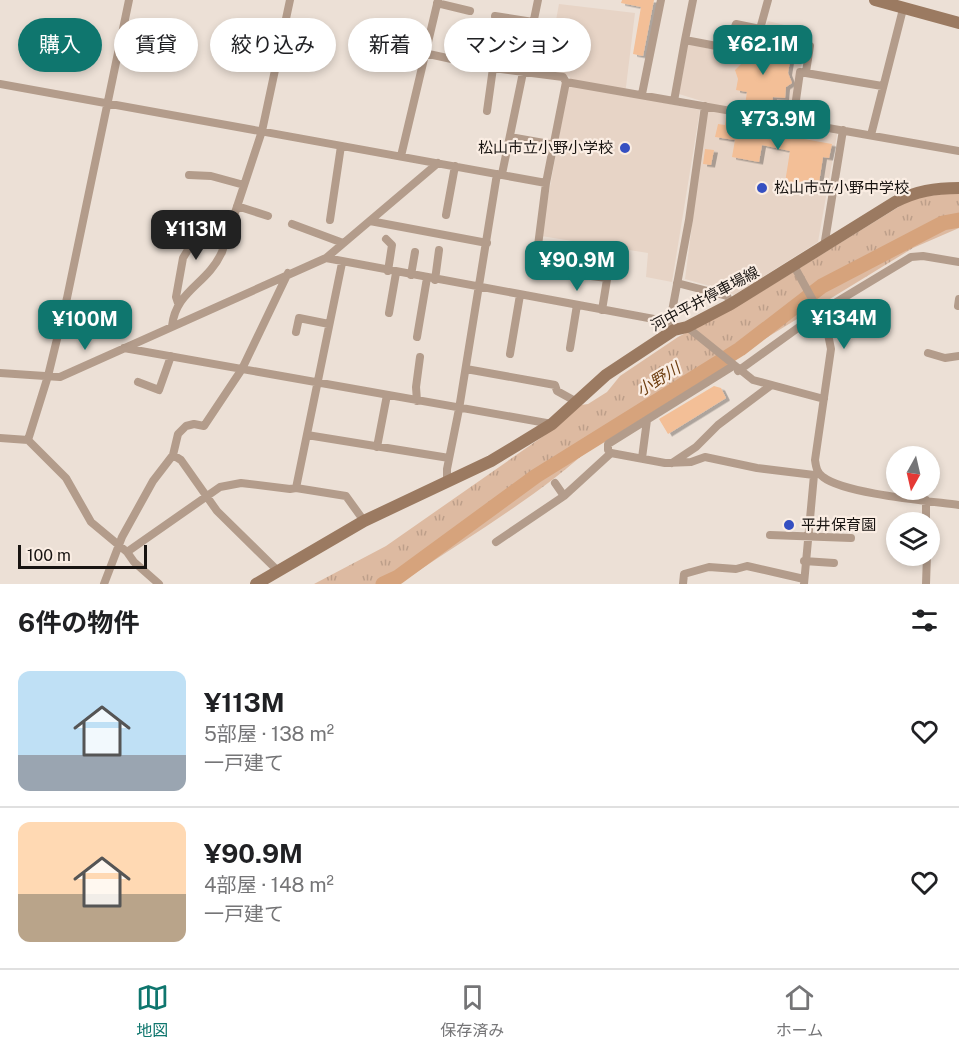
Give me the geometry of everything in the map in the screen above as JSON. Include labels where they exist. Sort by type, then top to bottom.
[{"type":"main road","points":[[875,0],[959,23]]},
{"type":"main road","name":"河中平井停車場線","points":[[256,584],[364,521],[491,461],[552,424],[606,375],[672,326],[688,328],[796,269],[867,218],[913,193],[939,188],[959,188]]},
{"type":"street","points":[[28,440],[48,376],[110,102],[129,0]]},
{"type":"street","points":[[172,326],[174,309],[178,303],[214,268],[237,206],[262,131],[290,0]]},
{"type":"street","points":[[534,18],[538,0]]},
{"type":"street","points":[[642,94],[661,0]]},
{"type":"street","points":[[674,101],[693,0]]},
{"type":"street","points":[[685,40],[727,48],[736,24],[760,29],[768,0]]},
{"type":"street","points":[[432,20],[437,2],[470,10]]},
{"type":"street","points":[[871,135],[903,9]]},
{"type":"street","points":[[495,16],[508,18]]},
{"type":"street","points":[[806,72],[810,46]]},
{"type":"street","points":[[401,156],[419,72]]},
{"type":"street","points":[[487,111],[492,72]]},
{"type":"street","points":[[447,481],[487,243],[524,72]]},
{"type":"street","points":[[535,72],[563,77],[566,82],[546,183],[535,269],[607,278]]},
{"type":"street","points":[[793,121],[800,72],[882,86]]},
{"type":"street","points":[[566,82],[959,151]]},
{"type":"street","points":[[0,84],[110,102],[174,117],[546,183]]},
{"type":"street","points":[[326,258],[342,263],[577,305],[672,326],[705,106]]},
{"type":"street","points":[[824,247],[843,130]]},
{"type":"street","points":[[510,137],[555,145]]},
{"type":"street","points":[[330,220],[341,146]]},
{"type":"street","points":[[0,374],[60,377],[326,258],[438,164]]},
{"type":"street","points":[[446,215],[455,166]]},
{"type":"street","points":[[189,175],[211,177],[244,185]]},
{"type":"street","points":[[237,206],[267,216]]},
{"type":"street","points":[[369,221],[487,243]]},
{"type":"street","points":[[178,303],[176,297],[183,258],[195,238],[198,223]]},
{"type":"street","points":[[292,224],[343,243]]},
{"type":"street","points":[[386,239],[392,245],[389,313]]},
{"type":"street","points":[[417,337],[439,250]]},
{"type":"street","points":[[411,275],[415,252]]},
{"type":"street","points":[[602,310],[611,255]]},
{"type":"street","points":[[959,262],[923,255],[911,257],[819,310],[734,367],[608,444],[608,450],[612,453],[672,463],[691,462],[705,457],[757,468],[816,474],[858,488],[959,505]]},
{"type":"street","points":[[296,488],[342,263]]},
{"type":"street","points":[[683,584],[684,574],[709,567],[729,569],[751,566],[804,582],[806,537],[831,349],[830,335],[796,269]]},
{"type":"street","points":[[104,584],[123,549],[153,481],[173,455],[178,434],[186,426],[194,424],[204,426],[242,369],[289,273]]},
{"type":"street","points":[[677,283],[727,296],[731,304]]},
{"type":"street","points":[[510,354],[520,295]]},
{"type":"street","points":[[570,348],[577,305]]},
{"type":"street","points":[[296,332],[299,318],[329,324]]},
{"type":"street","points":[[688,328],[734,367],[770,386],[824,399]]},
{"type":"street","points":[[124,348],[552,424]]},
{"type":"street","points":[[928,353],[952,359],[959,356]]},
{"type":"street","points":[[138,382],[159,390],[171,356]]},
{"type":"street","points":[[417,401],[416,387],[420,357]]},
{"type":"street","points":[[466,369],[555,385],[557,391],[576,402]]},
{"type":"street","points":[[672,463],[702,442],[718,425],[770,386]]},
{"type":"street","points":[[377,447],[387,395]]},
{"type":"street","points":[[642,458],[647,420]]},
{"type":"street","points":[[307,435],[449,459]]},
{"type":"street","points":[[0,438],[28,440],[66,478],[91,522],[159,584]]},
{"type":"street","points":[[496,542],[564,496],[612,453]]},
{"type":"street","points":[[173,455],[181,460],[217,511],[277,570]]},
{"type":"street","points":[[123,549],[220,487],[241,483],[346,496],[364,521]]},
{"type":"street","points":[[555,483],[564,496]]},
{"type":"street","points":[[926,501],[926,512]]},
{"type":"street","points":[[510,532],[516,540]]},
{"type":"street","points":[[770,535],[851,538]]},
{"type":"street","points":[[804,561],[834,563]]},
{"type":"street","points":[[926,584],[927,566]]},
{"type":"shaded area","name":"松山市立小野小学校","points":[[559,4],[635,13],[625,95],[700,110],[672,282],[646,277],[648,253],[541,236],[570,77],[556,72],[591,72],[591,18],[556,18]]},
{"type":"shaded area","name":"松山市立小野中学校","points":[[768,21],[809,31],[788,125],[837,134],[818,242],[734,295],[685,279],[708,103],[679,94],[688,44],[729,53],[736,29],[762,33]]},
{"type":"green space","points":[[959,194],[959,228],[913,248],[598,441],[531,496],[411,576],[392,584],[314,584],[386,546],[545,435],[581,405],[588,404],[607,392],[620,376],[678,337],[751,298],[913,198]]},
{"type":"water","points":[[771,28],[802,33],[799,55],[767,51]]},
{"type":"building","points":[[622,0],[654,0],[643,56],[633,54],[641,7],[621,3]]},
{"type":"building","points":[[755,35],[763,35],[760,53],[785,57],[785,60],[790,61],[788,73],[792,83],[786,87],[785,98],[773,97],[771,108],[745,105],[747,92],[736,90],[738,79],[735,70],[742,63],[743,54],[753,52]]},
{"type":"building","points":[[726,117],[747,120],[745,128],[758,130],[760,123],[778,126],[776,134],[832,144],[829,158],[823,157],[818,189],[798,186],[797,192],[784,189],[790,151],[762,145],[759,162],[732,157],[735,140],[715,137],[718,124],[725,125]]},
{"type":"building","points":[[705,149],[714,150],[711,165],[703,164]]},
{"type":"building","points":[[714,386],[721,388],[726,398],[668,434],[659,419]]},
{"type":"waterway","name":"小野川","points":[[383,584],[398,577],[536,476],[740,349],[822,286],[943,223],[959,220]]},
{"type":"place","name":"松山市立小野小学校","points":[[625,148]]},
{"type":"place","name":"松山市立小野中学校","points":[[762,188]]},
{"type":"place","name":"平井保育園","points":[[789,525]]}]
